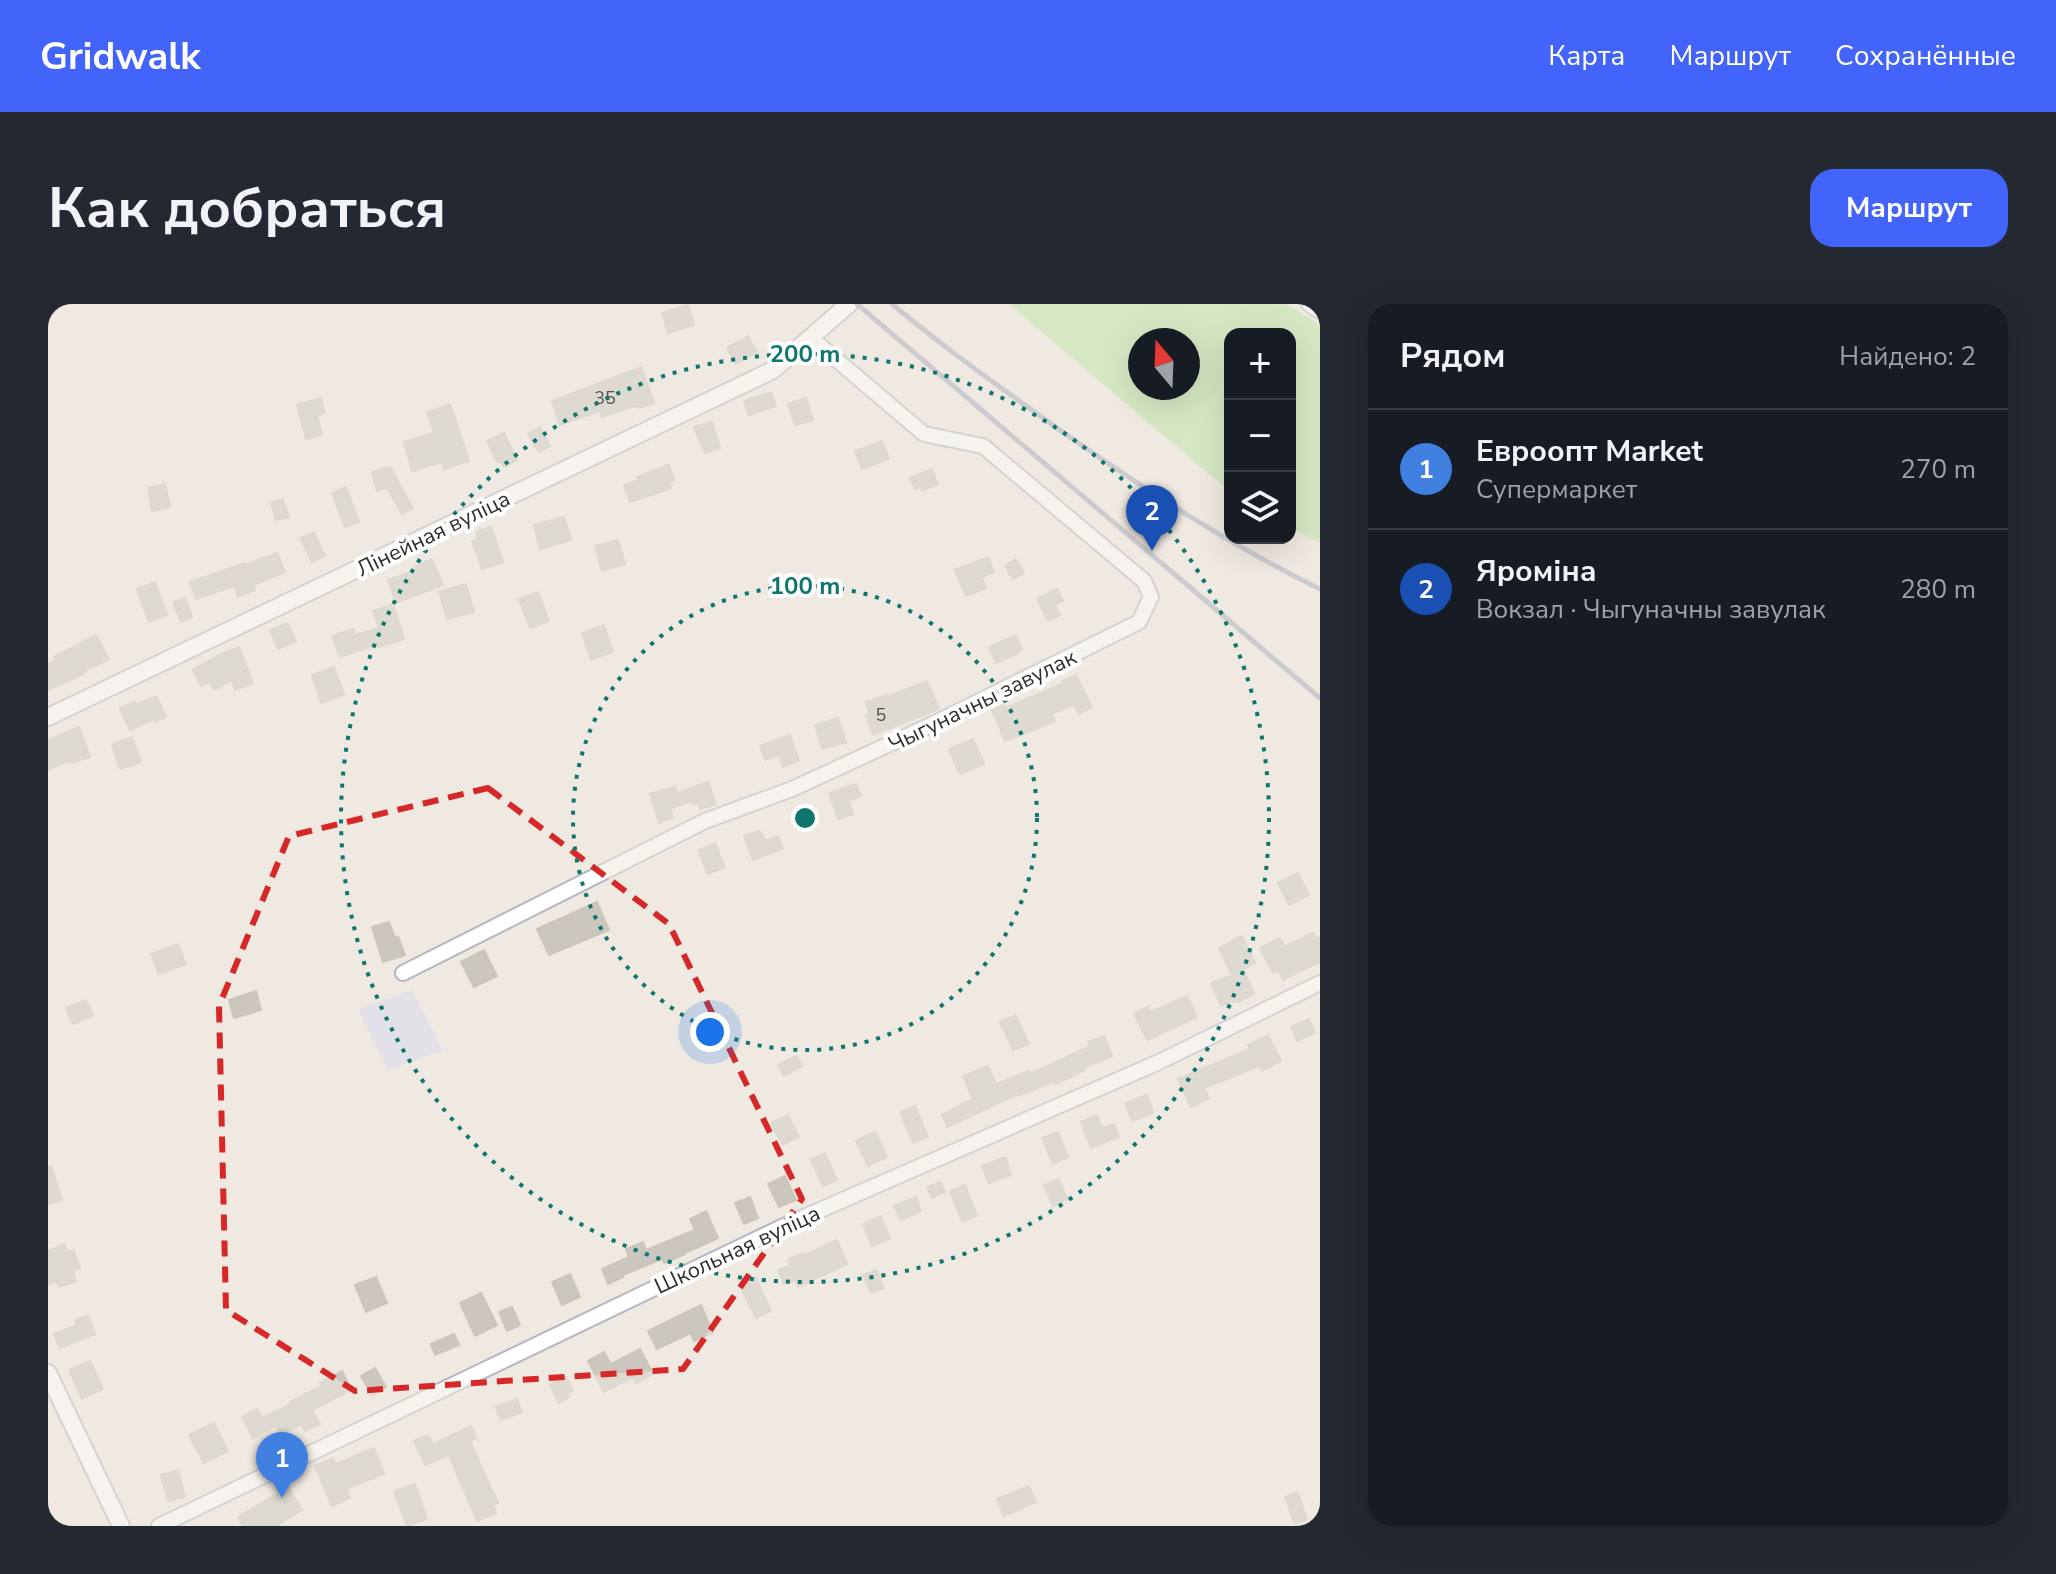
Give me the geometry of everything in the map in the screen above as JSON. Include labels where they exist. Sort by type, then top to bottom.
[{"type":"street","name":"Лінейная вуліца","points":[[48,717],[773,370],[849,304]]},
{"type":"street","points":[[1309,304],[1320,311]]},
{"type":"street","name":"Чыгуначны завулак","points":[[403,973],[705,821],[792,789],[933,724],[1139,622],[1151,597],[1144,581],[983,446],[924,434],[811,338]]},
{"type":"street","name":"Школьная вуліца","points":[[159,1526],[788,1224],[1159,1062],[1320,983]]},
{"type":"street","points":[[48,1373],[121,1526]]},
{"type":"highlighted area","points":[[488,788],[669,924],[802,1199],[683,1369],[355,1391],[226,1310],[219,1006],[289,836]]},
{"type":"shaded area","points":[[412,990],[443,1050],[388,1070],[358,1009]]},
{"type":"green space","points":[[1009,304],[1287,304],[1320,325],[1320,543],[1296,531],[1296,328],[1224,328],[1224,486]]},
{"type":"building","points":[[688,305],[694,325],[668,333],[662,313]]},
{"type":"building","points":[[748,336],[757,352],[736,364],[727,348]]},
{"type":"building","points":[[641,367],[654,403],[602,417],[600,411],[560,425],[552,401]]},
{"type":"building","points":[[771,392],[776,406],[749,415],[744,401]]},
{"type":"building","points":[[321,398],[325,413],[317,416],[322,435],[306,439],[297,405]]},
{"type":"building","points":[[806,398],[813,420],[795,425],[788,404]]},
{"type":"building","points":[[450,404],[469,461],[444,469],[442,462],[412,471],[404,442],[434,433],[427,412]]},
{"type":"building","points":[[712,422],[720,448],[705,453],[694,427]]},
{"type":"building","points":[[540,427],[550,446],[539,452],[528,434]]},
{"type":"building","points":[[504,433],[517,460],[504,467],[500,460],[497,462],[487,441]]},
{"type":"building","points":[[882,441],[889,459],[862,469],[855,451]]},
{"type":"building","points":[[669,465],[674,480],[669,482],[671,488],[630,502],[624,485]]},
{"type":"building","points":[[390,467],[413,508],[402,514],[387,488],[377,491],[372,472]]},
{"type":"building","points":[[932,469],[938,484],[922,491],[921,487],[915,489],[910,478]]},
{"type":"building","points":[[165,484],[170,507],[152,511],[148,488]]},
{"type":"building","points":[[346,487],[359,522],[345,527],[332,493]]},
{"type":"building","points":[[283,499],[289,517],[276,520],[271,503]]},
{"type":"building","points":[[1149,508],[1170,526],[1163,535],[1141,517]]},
{"type":"building","points":[[564,517],[571,540],[540,549],[534,525]]},
{"type":"building","points":[[491,527],[503,562],[482,569],[472,541],[478,539],[476,532]]},
{"type":"building","points":[[314,532],[325,556],[312,562],[300,538]]},
{"type":"building","points":[[618,540],[625,564],[602,571],[595,546]]},
{"type":"building","points":[[277,553],[285,572],[253,585],[255,590],[238,597],[234,586],[196,599],[190,582]]},
{"type":"building","points":[[988,557],[994,572],[981,577],[986,588],[966,596],[955,570]]},
{"type":"building","points":[[432,559],[443,585],[396,603],[388,580],[416,570],[415,567]]},
{"type":"building","points":[[1016,559],[1024,573],[1013,579],[1005,566]]},
{"type":"building","points":[[155,582],[167,615],[149,622],[137,589]]},
{"type":"building","points":[[466,584],[474,612],[447,619],[439,592]]},
{"type":"building","points":[[1057,589],[1063,601],[1055,605],[1060,615],[1048,621],[1037,599]]},
{"type":"building","points":[[538,592],[549,621],[530,628],[519,599]]},
{"type":"building","points":[[185,598],[192,617],[181,622],[173,602]]},
{"type":"building","points":[[393,604],[404,639],[378,647],[377,644],[340,657],[332,636],[353,629],[355,635],[379,628],[373,611]]},
{"type":"building","points":[[288,623],[296,641],[278,649],[270,630]]},
{"type":"building","points":[[604,625],[613,652],[591,660],[582,633]]},
{"type":"building","points":[[96,635],[109,659],[48,690],[48,664],[56,660],[54,657]]},
{"type":"building","points":[[1016,635],[1022,650],[996,663],[989,647]]},
{"type":"building","points":[[239,647],[253,683],[235,690],[232,680],[214,690],[209,682],[201,686],[193,670]]},
{"type":"building","points":[[334,667],[344,695],[321,703],[312,675]]},
{"type":"building","points":[[1076,675],[1092,707],[1079,714],[1074,704],[1052,714],[1055,721],[1005,741],[992,710],[1004,705],[1005,708]]},
{"type":"building","points":[[927,681],[939,709],[873,735],[866,715],[870,714],[866,702]]},
{"type":"building","points":[[156,696],[166,717],[130,730],[120,708]]},
{"type":"building","points":[[838,718],[846,742],[822,749],[815,725]]},
{"type":"building","points":[[79,727],[90,757],[72,763],[71,760],[48,770],[48,740]]},
{"type":"building","points":[[790,735],[799,761],[783,767],[779,755],[765,760],[760,746]]},
{"type":"building","points":[[132,737],[141,762],[120,769],[112,744]]},
{"type":"building","points":[[973,739],[984,764],[960,774],[949,749]]},
{"type":"building","points":[[708,782],[716,804],[700,809],[698,802],[693,804],[692,801],[670,808],[673,818],[659,823],[650,794],[675,787],[677,793]]},
{"type":"building","points":[[856,784],[861,796],[848,801],[853,814],[838,819],[829,793]]},
{"type":"building","points":[[760,831],[765,841],[778,836],[783,849],[753,860],[744,836]]},
{"type":"building","points":[[715,843],[725,867],[708,874],[698,850]]},
{"type":"building","points":[[1298,873],[1309,895],[1289,905],[1278,883]]},
{"type":"building","points":[[597,902],[609,930],[549,955],[537,929]]},
{"type":"building","points":[[389,922],[405,955],[383,962],[372,927]]},
{"type":"building","points":[[1313,933],[1316,939],[1320,937],[1320,962],[1283,980],[1278,970],[1273,973],[1260,948],[1280,938],[1285,947]]},
{"type":"building","points":[[1242,936],[1255,963],[1243,969],[1254,994],[1221,1006],[1211,983],[1232,975],[1219,948]]},
{"type":"building","points":[[178,944],[186,964],[159,974],[151,954]]},
{"type":"building","points":[[484,950],[497,976],[474,987],[461,962]]},
{"type":"building","points":[[256,991],[261,1010],[234,1018],[229,1000]]},
{"type":"building","points":[[1187,996],[1197,1017],[1147,1040],[1134,1014],[1148,1007],[1150,1012]]},
{"type":"building","points":[[86,1000],[93,1016],[73,1024],[66,1008]]},
{"type":"building","points":[[1016,1015],[1029,1044],[1013,1050],[1000,1022]]},
{"type":"building","points":[[1309,1019],[1315,1033],[1297,1041],[1291,1027]]},
{"type":"building","points":[[1268,1035],[1281,1061],[1262,1071],[1259,1066],[1204,1088],[1209,1098],[1191,1107],[1178,1079],[1250,1049],[1248,1045]]},
{"type":"building","points":[[1104,1036],[1112,1056],[1056,1084],[1055,1081],[1017,1094],[948,1127],[942,1115],[973,1099],[963,1076],[988,1066],[996,1084],[1029,1071],[1031,1074],[1090,1046],[1088,1042]]},
{"type":"building","points":[[796,1056],[802,1066],[784,1076],[778,1065]]},
{"type":"building","points":[[1147,1095],[1153,1113],[1132,1121],[1125,1103]]},
{"type":"building","points":[[915,1106],[928,1137],[913,1143],[900,1112]]},
{"type":"building","points":[[788,1115],[799,1137],[782,1145],[771,1123]]},
{"type":"building","points":[[1097,1115],[1102,1128],[1114,1124],[1119,1137],[1091,1148],[1081,1122]]},
{"type":"building","points":[[875,1132],[887,1157],[868,1166],[856,1141]]},
{"type":"building","points":[[1058,1132],[1068,1157],[1053,1164],[1042,1138]]},
{"type":"building","points":[[825,1153],[837,1180],[823,1186],[811,1160]]},
{"type":"building","points":[[1005,1157],[1011,1175],[989,1183],[982,1166]]},
{"type":"building","points":[[51,1166],[62,1200],[48,1204],[48,1167]]},
{"type":"building","points":[[785,1176],[796,1200],[779,1207],[768,1184]]},
{"type":"building","points":[[1059,1179],[1067,1199],[1053,1206],[1044,1185]]},
{"type":"building","points":[[940,1182],[945,1192],[932,1198],[927,1187]]},
{"type":"building","points":[[965,1185],[977,1216],[962,1222],[950,1191]]},
{"type":"building","points":[[750,1197],[758,1218],[744,1224],[735,1203]]},
{"type":"building","points":[[916,1197],[921,1211],[901,1220],[894,1206]]},
{"type":"building","points":[[706,1211],[718,1238],[664,1263],[662,1259],[623,1275],[608,1284],[602,1269],[629,1257],[626,1249],[643,1242],[646,1250],[695,1230],[690,1219]]},
{"type":"building","points":[[881,1216],[890,1239],[872,1246],[863,1224]]},
{"type":"building","points":[[837,1240],[847,1264],[798,1287],[795,1280],[784,1284],[778,1270],[791,1265],[788,1259],[805,1255]]},
{"type":"building","points":[[64,1244],[67,1252],[73,1250],[80,1268],[73,1270],[76,1281],[59,1287],[56,1281],[48,1285],[48,1251]]},
{"type":"building","points":[[876,1270],[884,1288],[871,1293],[863,1275]]},
{"type":"building","points":[[570,1274],[580,1297],[562,1305],[552,1282]]},
{"type":"building","points":[[376,1277],[387,1303],[366,1312],[355,1285]]},
{"type":"building","points":[[756,1278],[771,1311],[756,1318],[740,1286]]},
{"type":"building","points":[[481,1293],[497,1325],[475,1336],[460,1303]]},
{"type":"building","points":[[701,1305],[713,1333],[694,1341],[691,1333],[657,1349],[648,1331]]},
{"type":"building","points":[[512,1307],[520,1325],[507,1331],[499,1312]]},
{"type":"building","points":[[88,1315],[95,1334],[60,1348],[54,1334],[77,1325],[75,1320]]},
{"type":"building","points":[[454,1334],[459,1345],[435,1355],[431,1344]]},
{"type":"building","points":[[640,1349],[653,1374],[636,1383],[633,1377],[604,1392],[588,1361],[604,1352],[611,1364]]},
{"type":"building","points":[[90,1361],[103,1389],[82,1399],[69,1370]]},
{"type":"building","points":[[375,1368],[386,1387],[372,1395],[361,1376]]},
{"type":"building","points":[[342,1371],[351,1390],[312,1410],[320,1424],[305,1431],[301,1424],[280,1434],[276,1425],[253,1438],[242,1417],[257,1409],[262,1418],[322,1386],[320,1383]]},
{"type":"building","points":[[566,1377],[573,1390],[567,1393],[569,1397],[559,1403],[550,1385]]},
{"type":"building","points":[[517,1399],[522,1412],[501,1420],[495,1407]]},
{"type":"building","points":[[214,1423],[228,1451],[204,1463],[189,1435]]},
{"type":"building","points":[[471,1426],[476,1438],[470,1441],[498,1503],[493,1505],[496,1513],[477,1521],[449,1455],[425,1465],[414,1441],[428,1435],[433,1444]]},
{"type":"building","points":[[374,1448],[384,1474],[346,1489],[350,1498],[332,1506],[315,1466],[333,1458],[336,1464]]},
{"type":"building","points":[[178,1470],[185,1497],[168,1501],[161,1475]]},
{"type":"building","points":[[415,1484],[427,1519],[407,1526],[394,1491]]},
{"type":"building","points":[[1029,1486],[1036,1502],[1004,1516],[997,1499]]},
{"type":"building","points":[[288,1487],[302,1510],[276,1526],[243,1526],[238,1517]]},
{"type":"building","points":[[1297,1492],[1307,1519],[1295,1524],[1285,1497]]},
{"type":"railway","points":[[857,304],[1320,698]]},
{"type":"railway","points":[[892,304],[998,386],[1126,475],[1221,535],[1320,589]]},
{"type":"place","name":"Яроміна","points":[[1152,551]]},
{"type":"place","name":"Евроопт Market","points":[[282,1498]]}]
